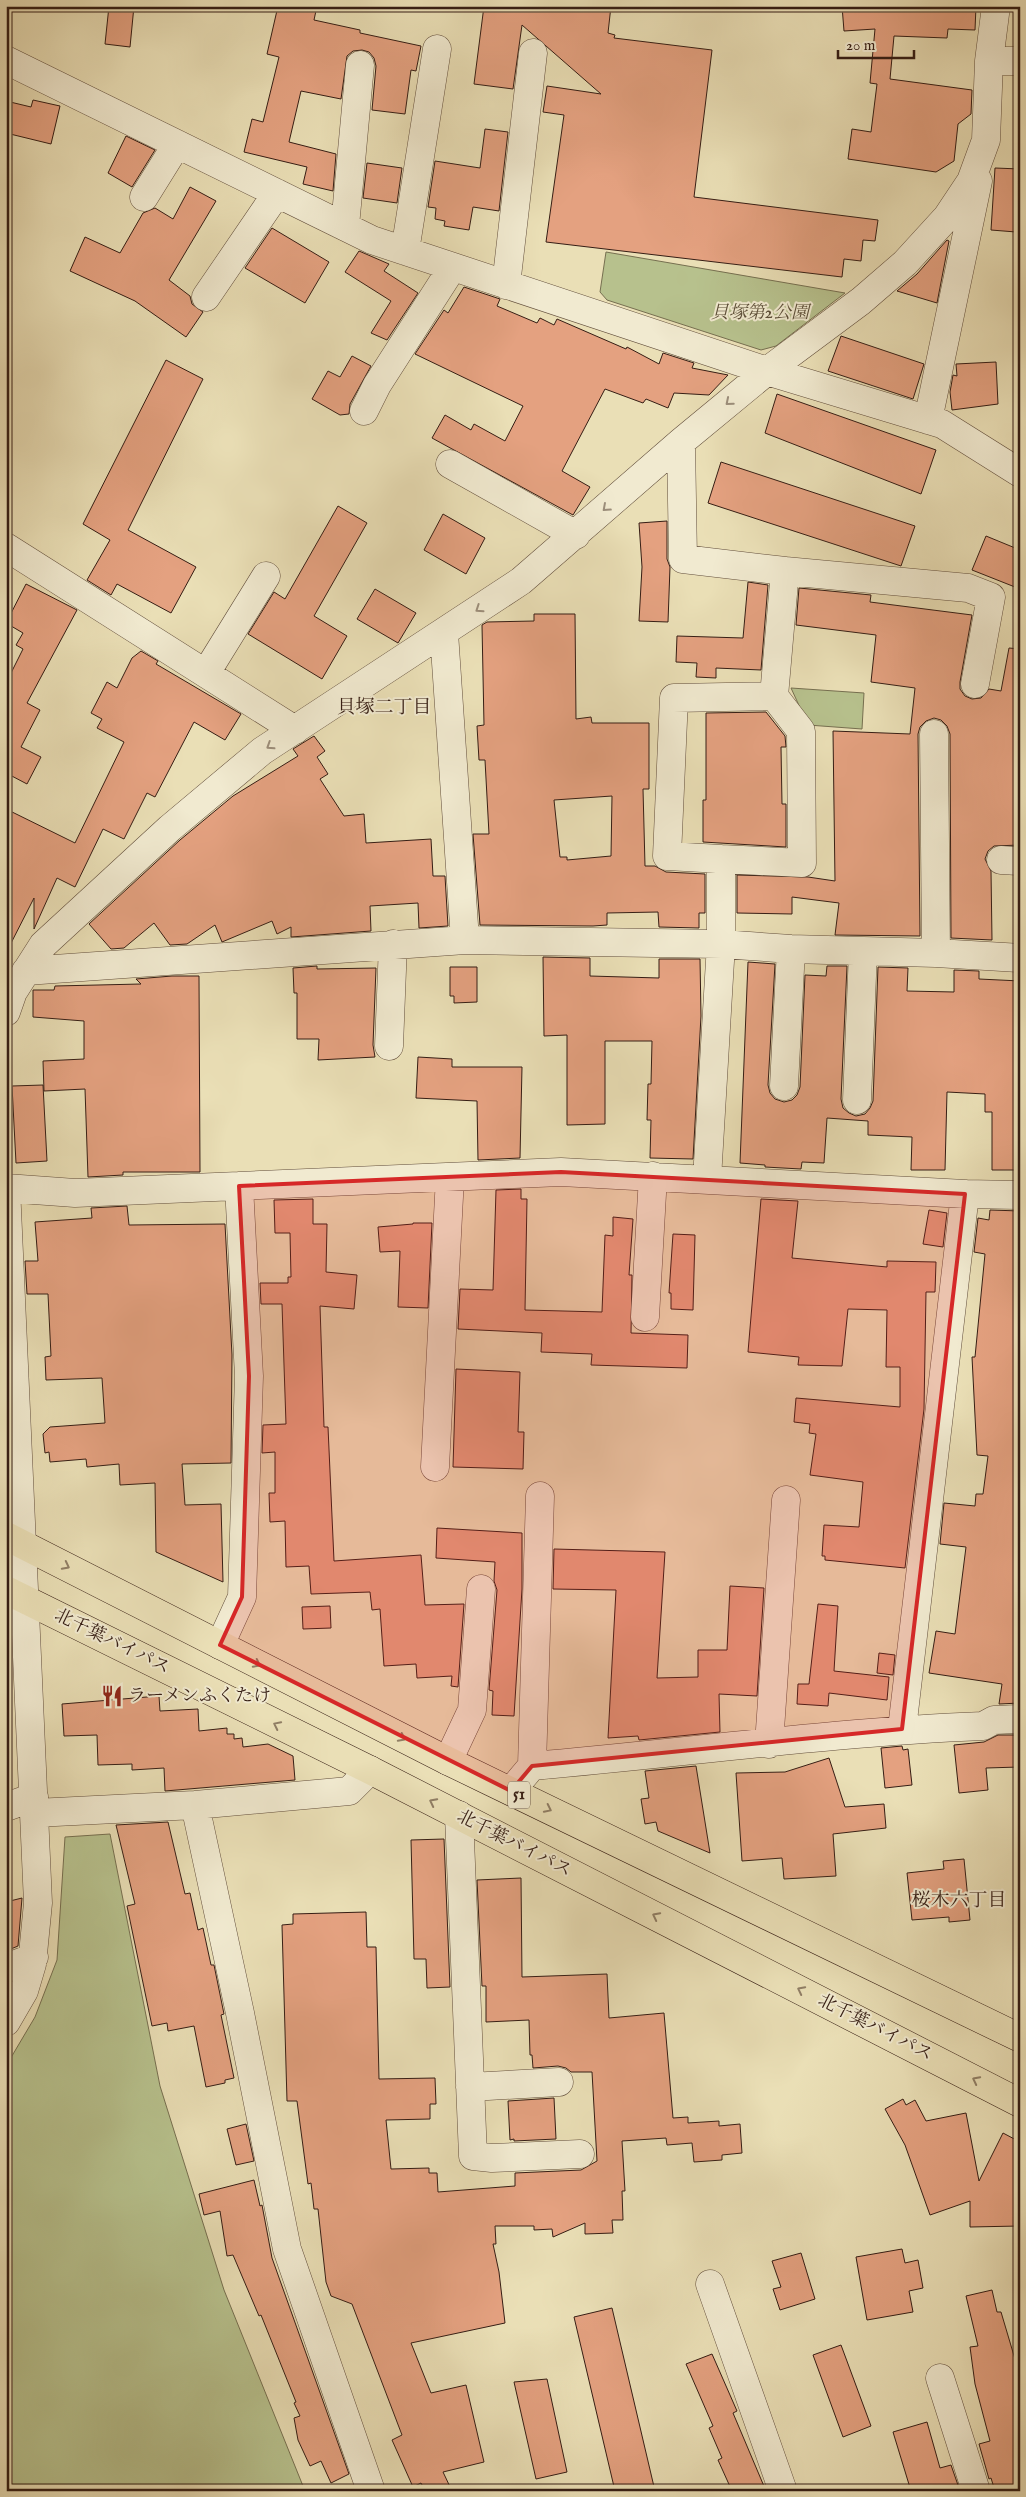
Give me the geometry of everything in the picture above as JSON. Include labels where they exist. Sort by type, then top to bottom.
[{"type":"highway","name":"51","points":[[14,1540],[448,1761],[1020,2038]]},
{"type":"highway","name":"北千葉バイパス","points":[[15,1594],[459,1815],[1020,2103]]},
{"type":"street","points":[[928,420],[986,140],[989,61],[996,6]]},
{"type":"street","points":[[405,251],[437,49]]},
{"type":"street","points":[[506,285],[533,53]]},
{"type":"street","points":[[6,60],[372,240],[767,371],[942,424],[1020,473]]},
{"type":"street","points":[[989,61],[1020,61]]},
{"type":"street","points":[[345,226],[360,65]]},
{"type":"street","points":[[6,1012],[13,992],[43,944],[163,835],[262,751],[521,581],[681,442],[767,371],[861,301],[905,263],[947,217],[971,181],[986,140]]},
{"type":"street","points":[[144,197],[177,144]]},
{"type":"street","points":[[206,297],[278,193]]},
{"type":"street","points":[[364,411],[377,386],[452,268]]},
{"type":"street","points":[[681,442],[683,558],[785,571],[968,588],[991,597],[976,684]]},
{"type":"street","points":[[450,464],[576,535]]},
{"type":"street","points":[[6,547],[295,730]]},
{"type":"street","points":[[774,696],[674,698],[667,856],[802,862],[801,731],[774,696],[785,571]]},
{"type":"street","points":[[206,674],[266,576]]},
{"type":"street","points":[[444,633],[465,940]]},
{"type":"street","points":[[934,734],[936,953]]},
{"type":"street","points":[[707,1179],[720,944],[721,858]]},
{"type":"street","points":[[26,971],[465,940],[720,944],[790,950],[936,953],[1020,958]]},
{"type":"street","points":[[388,1046],[393,944]]},
{"type":"street","points":[[784,1086],[790,950]]},
{"type":"street","points":[[857,1100],[863,951]]},
{"type":"street","points":[[6,2022],[24,1991],[34,1957],[38,1903],[35,1805],[15,1594],[6,1187],[75,1193],[561,1172],[964,1194],[1020,1195]]},
{"type":"street","points":[[645,1316],[653,1176]]},
{"type":"street","points":[[434,1467],[450,1177]]},
{"type":"street","points":[[220,1645],[242,1597],[249,1376],[239,1186]]},
{"type":"street","points":[[902,1729],[964,1194]]},
{"type":"street","points":[[511,1791],[532,1766],[540,1496]]},
{"type":"street","points":[[769,1744],[786,1500]]},
{"type":"street","points":[[448,1761],[472,1710],[482,1589]]},
{"type":"street","points":[[532,1766],[769,1744],[902,1729],[983,1726],[994,1720],[1020,1719]]},
{"type":"street","points":[[6,1807],[35,1805],[195,1805],[350,1791],[370,1770]]},
{"type":"street","points":[[195,1805],[240,2013],[287,2249],[371,2491]]},
{"type":"street","points":[[459,1815],[473,2156],[492,2158],[580,2154]]},
{"type":"street","points":[[6,1968],[34,1957]]},
{"type":"street","points":[[470,2087],[560,2082]]},
{"type":"street","points":[[710,2284],[783,2491]]},
{"type":"street","points":[[940,2378],[976,2491]]},
{"type":"highlighted area","points":[[561,1172],[965,1194],[902,1729],[532,1766],[511,1791],[220,1645],[242,1597],[249,1376],[239,1186]]},
{"type":"green space","name":"貝塚第2公園","points":[[606,252],[845,293],[776,346],[761,350],[607,300],[600,292]]},
{"type":"green space","points":[[791,688],[864,693],[862,729],[808,725]]},
{"type":"green space","points":[[110,1834],[160,2086],[224,2290],[305,2491],[6,2490],[6,2066],[35,2017],[57,1960],[65,1837]]},
{"type":"building","points":[[109,6],[134,6],[130,47],[105,44]]},
{"type":"building","points":[[278,6],[317,6],[314,20],[360,30],[360,33],[421,46],[416,71],[411,70],[405,114],[372,110],[376,66],[374,58],[369,52],[362,50],[353,51],[347,56],[341,99],[301,91],[289,142],[336,154],[333,191],[303,184],[307,167],[244,152],[252,119],[263,122],[279,57],[267,54]]},
{"type":"building","points":[[484,6],[611,6],[608,33],[615,35],[614,38],[712,50],[694,197],[878,220],[875,241],[863,240],[861,261],[844,259],[842,277],[546,242],[564,115],[543,112],[547,86],[601,94],[522,25],[513,89],[474,84]]},
{"type":"building","points":[[842,6],[976,6],[975,30],[948,29],[947,38],[894,36],[890,79],[972,90],[971,114],[958,124],[954,161],[936,172],[848,159],[852,129],[871,132],[877,84],[870,83],[875,29],[844,31]]},
{"type":"building","points":[[33,100],[60,106],[51,144],[6,133],[6,101],[31,107]]},
{"type":"building","points":[[485,129],[508,132],[499,211],[473,207],[469,230],[444,226],[445,221],[435,219],[436,208],[428,207],[435,161],[480,168]]},
{"type":"building","points":[[126,136],[155,150],[132,187],[108,173]]},
{"type":"building","points":[[367,163],[402,168],[397,203],[363,198]]},
{"type":"building","points":[[995,168],[1020,169],[1020,212],[1017,215],[1016,232],[991,230]]},
{"type":"building","points":[[190,187],[216,201],[169,280],[190,296],[192,304],[203,312],[186,337],[135,301],[70,271],[85,237],[120,253],[143,213],[155,208],[173,219]]},
{"type":"building","points":[[272,228],[329,262],[305,303],[245,268]]},
{"type":"building","points":[[947,240],[949,241],[937,303],[897,291],[917,274]]},
{"type":"building","points":[[359,251],[389,264],[384,271],[418,293],[387,340],[371,333],[391,301],[345,272]]},
{"type":"building","points":[[464,287],[500,299],[497,306],[537,323],[540,318],[554,325],[557,319],[626,349],[627,347],[659,364],[663,353],[694,363],[692,368],[728,375],[709,395],[674,393],[668,408],[646,399],[643,403],[605,389],[562,471],[590,487],[573,515],[432,438],[445,415],[471,430],[474,424],[505,441],[523,406],[415,354],[444,310],[448,313]]},
{"type":"building","points":[[841,336],[924,364],[913,399],[828,371]]},
{"type":"building","points":[[352,356],[371,366],[350,404],[349,414],[340,415],[312,399],[328,371],[340,377]]},
{"type":"building","points":[[166,360],[203,379],[128,530],[196,567],[171,613],[117,584],[111,595],[87,580],[110,540],[83,524]]},
{"type":"building","points":[[996,362],[998,404],[952,410],[950,392],[953,375],[957,376],[956,364]]},
{"type":"building","points":[[777,394],[936,450],[921,494],[765,433]]},
{"type":"building","points":[[721,462],[915,526],[901,566],[708,503]]},
{"type":"building","points":[[338,506],[367,523],[314,616],[347,636],[322,679],[248,634],[274,592],[285,599]]},
{"type":"building","points":[[443,514],[485,538],[466,574],[424,550]]},
{"type":"building","points":[[667,521],[667,559],[670,567],[668,622],[639,621],[642,567],[639,523]]},
{"type":"building","points":[[986,536],[1020,550],[1020,589],[972,570]]},
{"type":"building","points":[[748,582],[768,585],[761,670],[716,668],[716,678],[696,677],[697,663],[676,662],[677,636],[743,638]]},
{"type":"building","points":[[26,584],[77,610],[27,703],[40,710],[21,747],[41,757],[27,784],[8,774],[6,777],[6,683],[23,649],[16,645],[23,633],[6,623]]},
{"type":"building","points":[[799,588],[871,595],[870,602],[972,615],[960,689],[965,696],[972,699],[981,698],[989,689],[1001,691],[1009,648],[1020,649],[1020,845],[994,846],[988,851],[985,859],[991,871],[992,940],[951,938],[950,734],[947,726],[941,720],[934,718],[926,721],[920,727],[918,734],[920,936],[835,935],[839,903],[792,897],[792,914],[737,913],[737,875],[808,877],[835,881],[833,731],[910,734],[915,688],[871,682],[876,635],[796,625]]},
{"type":"building","points":[[375,589],[416,613],[398,643],[357,619]]},
{"type":"building","points":[[534,614],[575,614],[576,719],[591,717],[592,723],[649,723],[649,789],[643,789],[645,866],[655,866],[666,872],[705,874],[705,913],[699,913],[699,928],[659,927],[658,912],[607,913],[607,925],[480,925],[473,834],[489,834],[485,760],[479,760],[477,726],[484,725],[482,625],[487,622],[534,621]],"holes":[[[612,796],[611,856],[567,860],[567,857],[560,857],[554,800]]]},
{"type":"building","points":[[141,651],[158,661],[156,664],[241,714],[225,740],[194,722],[155,797],[147,793],[124,839],[103,829],[75,887],[57,878],[34,929],[34,898],[6,953],[6,809],[75,843],[124,742],[97,728],[102,719],[91,713],[107,682],[117,688],[132,658]]},
{"type":"building","points":[[766,712],[785,736],[786,747],[781,747],[782,804],[786,804],[786,847],[703,842],[703,800],[706,800],[706,713]]},
{"type":"building","points":[[314,736],[325,751],[317,757],[328,774],[320,779],[344,816],[364,814],[366,843],[431,839],[433,876],[445,876],[448,926],[419,928],[418,903],[370,906],[371,931],[291,937],[291,927],[277,934],[272,921],[222,942],[215,925],[187,944],[170,945],[154,923],[124,948],[111,949],[89,924],[180,840],[233,796],[298,756],[293,749]]},
{"type":"building","points":[[543,957],[590,958],[590,976],[659,978],[659,959],[700,959],[701,1016],[693,1159],[650,1158],[651,1120],[647,1120],[648,1084],[651,1084],[652,1041],[605,1041],[605,1124],[567,1125],[567,1035],[544,1036]]},
{"type":"building","points":[[748,962],[775,964],[768,1085],[770,1093],[775,1099],[784,1102],[792,1100],[797,1095],[800,1087],[805,975],[826,976],[827,966],[847,966],[841,1099],[843,1108],[856,1116],[865,1114],[873,1101],[878,967],[908,968],[907,991],[954,992],[954,970],[979,971],[979,979],[1020,981],[1020,1170],[992,1170],[992,1112],[985,1112],[985,1094],[947,1092],[945,1170],[911,1170],[912,1137],[868,1135],[868,1121],[827,1118],[824,1163],[802,1162],[801,1169],[765,1167],[765,1165],[740,1163]]},
{"type":"building","points":[[317,966],[317,969],[376,968],[373,1045],[375,1057],[318,1060],[319,1039],[297,1039],[297,993],[294,993],[293,968]]},
{"type":"building","points":[[450,967],[477,967],[477,1002],[454,1003],[454,996],[450,996]]},
{"type":"building","points":[[199,976],[200,1172],[123,1172],[123,1175],[88,1177],[85,1089],[44,1091],[43,1061],[84,1059],[84,1021],[33,1017],[33,990],[54,990],[55,986],[141,984],[136,979]]},
{"type":"building","points":[[418,1057],[452,1059],[452,1067],[522,1067],[520,1158],[478,1160],[477,1101],[416,1098]]},
{"type":"building","points":[[43,1085],[47,1161],[16,1163],[12,1086]]},
{"type":"building","points":[[521,1189],[521,1199],[527,1199],[525,1310],[602,1312],[605,1235],[613,1236],[613,1217],[633,1219],[629,1275],[632,1275],[631,1333],[688,1335],[687,1368],[591,1365],[592,1354],[541,1352],[542,1333],[458,1329],[460,1289],[493,1290],[496,1190]]},
{"type":"building","points":[[313,1199],[313,1224],[327,1224],[326,1272],[357,1275],[354,1309],[320,1306],[324,1427],[328,1427],[334,1561],[421,1555],[425,1605],[464,1604],[458,1687],[451,1686],[452,1676],[417,1678],[416,1664],[384,1666],[380,1609],[372,1610],[370,1592],[311,1594],[309,1566],[286,1567],[285,1521],[270,1522],[269,1493],[275,1493],[275,1452],[262,1453],[263,1425],[286,1424],[282,1304],[261,1304],[260,1283],[288,1283],[288,1277],[291,1277],[290,1233],[275,1233],[274,1200]]},
{"type":"building","points":[[761,1199],[798,1201],[792,1258],[887,1267],[887,1261],[936,1262],[935,1292],[926,1292],[924,1409],[905,1568],[825,1560],[825,1556],[822,1556],[824,1525],[859,1527],[863,1482],[810,1475],[816,1434],[809,1433],[810,1424],[794,1422],[796,1398],[900,1407],[900,1367],[886,1367],[887,1310],[848,1309],[842,1366],[798,1365],[799,1357],[748,1352]]},
{"type":"building","points":[[127,1206],[129,1225],[225,1224],[232,1355],[231,1463],[182,1464],[185,1505],[221,1504],[223,1582],[156,1552],[155,1483],[120,1485],[119,1464],[87,1467],[86,1459],[50,1462],[49,1452],[45,1453],[43,1434],[50,1427],[105,1423],[102,1378],[46,1380],[45,1357],[51,1356],[48,1294],[27,1294],[25,1261],[38,1261],[35,1222],[92,1218],[91,1208]]},
{"type":"building","points":[[929,1210],[947,1213],[943,1247],[923,1244]]},
{"type":"building","points":[[990,1210],[1020,1211],[1020,1398],[1016,1398],[1020,1466],[1020,1703],[999,1704],[1002,1684],[929,1673],[936,1631],[955,1634],[966,1547],[940,1544],[944,1503],[975,1506],[976,1494],[983,1494],[988,1456],[977,1455],[972,1357],[975,1357],[985,1254],[974,1252],[978,1218],[989,1220]]},
{"type":"building","points":[[432,1223],[428,1308],[398,1307],[400,1251],[380,1252],[378,1227]]},
{"type":"building","points":[[673,1234],[695,1235],[693,1310],[671,1309],[671,1293],[669,1293]]},
{"type":"building","points":[[456,1369],[520,1372],[518,1432],[524,1432],[523,1469],[453,1467]]},
{"type":"building","points":[[437,1528],[522,1533],[522,1589],[514,1716],[492,1715],[493,1691],[489,1690],[497,1590],[494,1581],[495,1562],[436,1558]]},
{"type":"building","points":[[554,1549],[665,1552],[657,1678],[698,1677],[698,1650],[727,1650],[730,1586],[764,1588],[757,1696],[719,1694],[720,1732],[639,1740],[638,1736],[608,1738],[616,1590],[553,1589]]},
{"type":"building","points":[[818,1604],[838,1606],[834,1671],[889,1677],[887,1700],[829,1693],[828,1706],[797,1704],[798,1684],[809,1684]]},
{"type":"building","points":[[330,1606],[331,1628],[303,1629],[302,1607]]},
{"type":"building","points":[[879,1653],[895,1655],[893,1675],[877,1673]]},
{"type":"building","points":[[159,1696],[160,1711],[198,1709],[199,1731],[227,1728],[227,1734],[234,1734],[234,1739],[242,1738],[243,1747],[268,1744],[293,1756],[295,1780],[165,1791],[164,1768],[132,1770],[132,1764],[98,1765],[97,1735],[64,1736],[62,1704]]},
{"type":"building","points":[[998,1735],[1020,1735],[1020,1767],[986,1768],[988,1790],[959,1793],[954,1745],[984,1742]]},
{"type":"building","points":[[902,1746],[903,1750],[908,1749],[912,1785],[885,1788],[881,1748]]},
{"type":"building","points":[[829,1758],[845,1807],[884,1804],[886,1828],[833,1834],[836,1876],[784,1879],[782,1858],[742,1861],[736,1773],[785,1772]]},
{"type":"building","points":[[696,1766],[710,1853],[658,1831],[656,1822],[645,1824],[641,1799],[649,1798],[645,1771]]},
{"type":"building","points":[[168,1822],[185,1894],[190,1893],[198,1930],[203,1928],[211,1965],[214,1965],[224,2014],[221,2015],[234,2078],[225,2080],[225,2083],[206,2087],[194,2026],[168,2031],[167,2023],[152,2026],[127,1906],[135,1904],[116,1825]]},
{"type":"building","points":[[444,1839],[450,1987],[427,1988],[426,1959],[414,1959],[411,1840]]},
{"type":"building","points":[[964,1859],[970,1920],[949,1922],[949,1917],[912,1920],[907,1873],[944,1869],[943,1861]]},
{"type":"building","points":[[521,1878],[522,1977],[607,1974],[609,2018],[664,2013],[673,2118],[688,2117],[688,2123],[719,2121],[719,2126],[740,2124],[742,2153],[722,2155],[722,2160],[694,2162],[692,2143],[667,2145],[666,2138],[622,2141],[625,2191],[622,2191],[623,2220],[612,2220],[613,2233],[585,2234],[585,2223],[553,2237],[552,2229],[534,2230],[534,2226],[495,2226],[496,2244],[493,2244],[499,2272],[505,2323],[411,2343],[431,2393],[466,2385],[484,2462],[443,2472],[452,2491],[425,2491],[421,2483],[413,2487],[392,2440],[402,2435],[352,2304],[331,2296],[326,2282],[318,2209],[314,2209],[311,2183],[308,2184],[297,2101],[287,2101],[282,1925],[293,1924],[293,1914],[366,1912],[367,1947],[376,1947],[379,2079],[435,2078],[436,2104],[430,2104],[430,2119],[386,2120],[391,2169],[429,2168],[429,2173],[437,2173],[438,2192],[515,2186],[515,2173],[581,2170],[597,2161],[592,2072],[571,2072],[566,2068],[558,2066],[533,2068],[532,2055],[530,2055],[529,2020],[486,2022],[486,1986],[482,1986],[477,1880]]},
{"type":"building","points":[[22,1898],[18,1946],[6,1951],[6,1902]]},
{"type":"building","points":[[554,2098],[556,2139],[510,2140],[508,2101]]},
{"type":"building","points":[[903,2099],[906,2105],[915,2100],[926,2121],[966,2113],[979,2181],[1003,2133],[1020,2142],[1020,2226],[970,2227],[970,2201],[930,2215],[905,2145],[885,2109]]},
{"type":"building","points":[[246,2124],[254,2161],[236,2165],[227,2129]]},
{"type":"building","points":[[254,2180],[260,2206],[262,2205],[272,2258],[349,2474],[331,2483],[321,2461],[310,2466],[298,2440],[294,2418],[300,2416],[294,2403],[296,2402],[261,2315],[259,2316],[233,2255],[227,2256],[220,2211],[204,2215],[199,2194]]},
{"type":"building","points":[[902,2249],[905,2263],[918,2260],[923,2288],[909,2291],[913,2312],[867,2320],[856,2257]]},
{"type":"building","points":[[801,2253],[815,2299],[780,2310],[773,2289],[781,2287],[772,2261]]},
{"type":"building","points":[[992,2290],[997,2312],[1001,2312],[1020,2376],[1020,2378],[1015,2380],[1020,2399],[1020,2491],[995,2491],[991,2478],[989,2479],[979,2444],[990,2441],[975,2384],[970,2347],[978,2346],[966,2296]]},
{"type":"building","points":[[612,2308],[655,2491],[615,2491],[574,2317]]},
{"type":"building","points":[[841,2345],[871,2426],[843,2437],[813,2355]]},
{"type":"building","points":[[712,2354],[737,2411],[733,2413],[766,2491],[732,2491],[718,2460],[722,2458],[709,2428],[713,2426],[686,2364]]},
{"type":"building","points":[[547,2379],[567,2472],[536,2479],[514,2382]]},
{"type":"building","points":[[927,2422],[940,2468],[951,2465],[959,2488],[948,2491],[911,2491],[893,2432]]},
{"type":"place","name":"ラーメンふくたけ","points":[[112,1696]]},
{"type":"district","name":"貝塚二丁目","points":[[384,708]]},
{"type":"district","name":"桜木六丁目","points":[[959,1901]]}]
